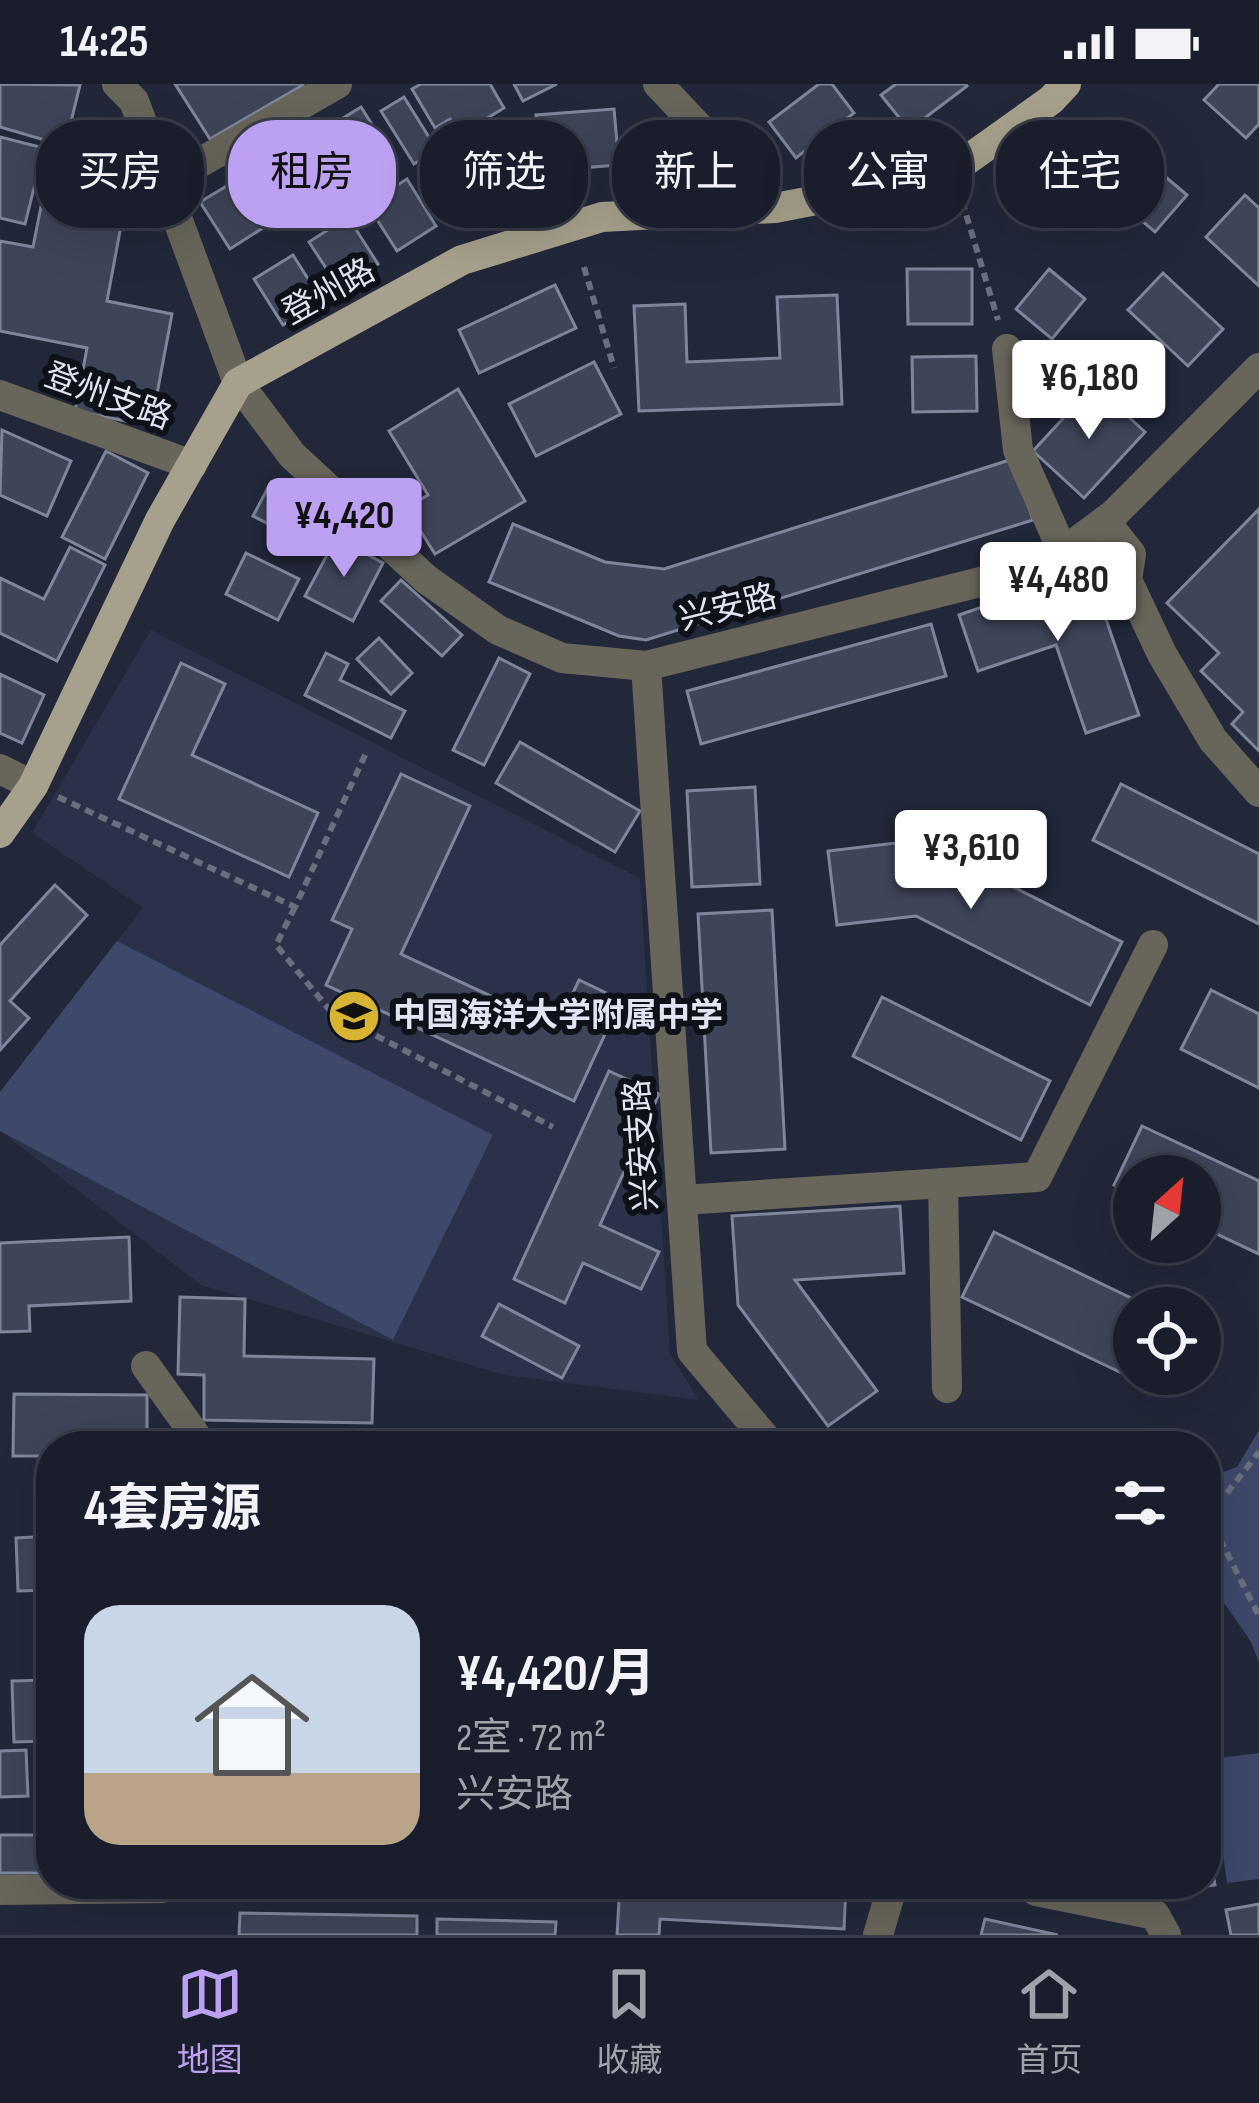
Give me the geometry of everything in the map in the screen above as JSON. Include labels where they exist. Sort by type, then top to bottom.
[{"type":"main road","name":"登州路","points":[[780,207],[946,175],[1051,100],[1066,84]]},
{"type":"main road","name":"登州路","points":[[238,383],[462,260],[612,217]]},
{"type":"main road","points":[[0,833],[33,786],[160,520],[238,383]]},
{"type":"street","name":"兴安路","points":[[118,84],[134,101],[142,120]]},
{"type":"street","points":[[658,84],[692,120]]},
{"type":"street","points":[[204,160],[331,86]]},
{"type":"street","name":"兴安路","points":[[182,228],[238,383],[292,455],[426,579],[498,630],[562,658],[646,666],[1008,575],[1063,552],[1105,521],[1257,375]]},
{"type":"street","points":[[1007,349],[1018,451],[1063,552]]},
{"type":"street","name":"登州支路","points":[[0,395],[192,465]]},
{"type":"street","points":[[1105,521],[1131,554],[1127,580],[1162,654],[1213,740],[1259,792]]},
{"type":"street","name":"兴安支路","points":[[646,666],[692,1351],[759,1431]]},
{"type":"street","points":[[0,769],[33,786]]},
{"type":"street","points":[[682,1200],[1037,1177],[1153,945]]},
{"type":"street","points":[[943,1183],[947,1388]]},
{"type":"street","points":[[146,1366],[192,1431]]},
{"type":"street","points":[[0,1890],[36,1890]]},
{"type":"street","points":[[878,1935],[889,1899]]},
{"type":"street","points":[[1076,1899],[1155,1915],[1166,1935]]},
{"type":"path","points":[[970,228],[1007,349]]},
{"type":"path","points":[[584,267],[614,368]]},
{"type":"path","points":[[366,753],[276,945],[332,1013],[553,1127]]},
{"type":"path","points":[[33,786],[295,907]]},
{"type":"path","points":[[1221,1499],[1259,1451]]},
{"type":"path","points":[[1221,1541],[1259,1616]]},
{"type":"shaded area","name":"中国海洋大学附属中学","points":[[151,630],[640,878],[670,1354],[699,1400],[504,1375],[201,1285],[0,1131],[0,1092],[143,908],[32,833]]},
{"type":"shaded area","points":[[117,941],[493,1135],[393,1340],[0,1131],[0,1092]]},
{"type":"shaded area","points":[[1259,1430],[1259,1663],[1251,1642],[1221,1598],[1221,1473],[1237,1467]]},
{"type":"shaded area","points":[[1259,1753],[1259,1879],[1227,1883],[1221,1839],[1221,1758]]},
{"type":"building","points":[[0,84],[80,85],[71,120],[36,120],[36,138],[0,127]]},
{"type":"building","points":[[175,84],[303,85],[243,120],[228,120],[228,129],[210,139],[204,120],[198,120]]},
{"type":"building","points":[[421,84],[490,84],[504,108],[484,120],[430,120],[412,89]]},
{"type":"building","points":[[514,84],[557,84],[523,101]]},
{"type":"building","points":[[819,84],[832,84],[854,113],[845,120],[804,120],[804,152],[796,158],[780,137],[780,120],[772,120]]},
{"type":"building","points":[[896,84],[967,86],[922,120],[901,120],[881,95]]},
{"type":"building","points":[[1219,84],[1259,84],[1259,124],[1246,138],[1204,100]]},
{"type":"building","points":[[404,97],[420,123],[420,160],[414,164],[396,135],[396,120],[387,120],[381,111]]},
{"type":"building","points":[[361,107],[369,120],[340,120]]},
{"type":"building","points":[[614,109],[612,166],[588,167],[588,120],[536,120],[536,115]]},
{"type":"building","points":[[0,137],[36,146],[36,180],[25,224],[0,218]]},
{"type":"building","points":[[1164,176],[1187,195],[1164,222]]},
{"type":"building","points":[[407,179],[420,200],[420,228],[433,228],[397,251],[382,228],[396,228],[396,186]]},
{"type":"building","points":[[228,185],[228,228],[263,228],[230,249],[204,208],[204,200]]},
{"type":"building","points":[[1245,195],[1259,208],[1259,286],[1206,237]]},
{"type":"building","points":[[37,228],[121,228],[107,301],[172,314],[151,426],[75,411],[87,348],[0,331],[0,241],[33,247]]},
{"type":"building","points":[[331,228],[355,228],[378,264],[339,288],[309,242]]},
{"type":"building","points":[[293,255],[322,301],[283,325],[254,279]]},
{"type":"building","points":[[907,269],[972,269],[972,324],[908,324]]},
{"type":"building","points":[[1049,269],[1085,299],[1052,339],[1016,309]]},
{"type":"building","points":[[1163,273],[1223,329],[1188,366],[1128,310]]},
{"type":"building","points":[[555,285],[576,328],[479,373],[459,330]]},
{"type":"building","points":[[837,295],[842,404],[639,411],[634,306],[685,304],[687,362],[780,358],[777,297]]},
{"type":"building","points":[[976,356],[977,411],[913,412],[912,357]]},
{"type":"building","points":[[594,362],[621,414],[536,456],[509,404]]},
{"type":"building","points":[[1094,385],[1145,432],[1084,498],[1033,451]]},
{"type":"building","points":[[458,389],[525,501],[435,554],[406,508],[428,495],[389,431]]},
{"type":"building","points":[[2,430],[71,461],[47,516],[0,495]]},
{"type":"building","points":[[106,451],[148,473],[105,559],[62,537]]},
{"type":"building","points":[[1013,459],[1033,520],[646,640],[619,636],[489,582],[513,524],[605,562],[664,569]]},
{"type":"building","points":[[271,482],[327,511],[309,545],[253,516]]},
{"type":"building","points":[[1259,509],[1259,751],[1232,724],[1243,712],[1201,671],[1219,653],[1167,603]]},
{"type":"building","points":[[336,538],[383,563],[353,621],[305,596]]},
{"type":"building","points":[[70,547],[105,565],[57,661],[0,633],[0,578],[44,599]]},
{"type":"building","points":[[246,553],[299,579],[278,620],[226,594]]},
{"type":"building","points":[[1089,570],[1139,715],[1086,733],[1056,645],[978,671],[959,615]]},
{"type":"building","points":[[401,580],[462,635],[442,656],[381,601]]},
{"type":"building","points":[[931,624],[946,676],[701,744],[687,691]]},
{"type":"building","points":[[379,638],[412,673],[391,694],[357,659]]},
{"type":"building","points":[[326,653],[348,664],[340,680],[405,711],[391,738],[305,695]]},
{"type":"building","points":[[499,658],[530,674],[484,765],[453,750]]},
{"type":"building","points":[[181,663],[225,684],[192,755],[318,813],[289,877],[119,799]]},
{"type":"building","points":[[0,674],[44,695],[22,743],[0,733]]},
{"type":"building","points":[[520,742],[640,811],[615,852],[496,783]]},
{"type":"building","points":[[401,774],[470,806],[401,954],[557,1027],[579,980],[621,1000],[574,1101],[326,985],[352,929],[332,920]]},
{"type":"building","points":[[1121,784],[1259,854],[1259,924],[1093,840]]},
{"type":"building","points":[[755,787],[760,884],[692,887],[687,791]]},
{"type":"building","points":[[921,840],[1122,942],[1090,1005],[916,916],[837,925],[828,851]]},
{"type":"building","points":[[55,885],[87,915],[10,1001],[29,1018],[0,1050],[0,945]]},
{"type":"building","points":[[772,910],[785,1149],[711,1153],[698,914]]},
{"type":"building","points":[[1211,990],[1259,1014],[1259,1088],[1181,1049]]},
{"type":"building","points":[[882,997],[1050,1081],[1021,1140],[853,1056]]},
{"type":"building","points":[[609,1071],[659,1094],[600,1225],[659,1252],[641,1289],[583,1263],[565,1303],[514,1279]]},
{"type":"building","points":[[1142,1126],[1204,1155],[1128,1155]]},
{"type":"building","points":[[1221,1163],[1259,1181],[1259,1254],[1221,1236]]},
{"type":"building","points":[[900,1206],[904,1273],[795,1280],[877,1391],[828,1426],[738,1305],[732,1216]]},
{"type":"building","points":[[994,1232],[1113,1289],[1113,1369],[962,1297]]},
{"type":"building","points":[[129,1237],[131,1301],[29,1306],[30,1331],[0,1332],[0,1243]]},
{"type":"building","points":[[180,1297],[245,1299],[244,1356],[374,1359],[372,1423],[204,1420],[204,1375],[178,1374]]},
{"type":"building","points":[[499,1304],[579,1346],[562,1378],[482,1336]]},
{"type":"building","points":[[14,1394],[147,1395],[147,1431],[36,1431],[36,1456],[13,1456]]},
{"type":"building","points":[[36,1537],[36,1590],[18,1591],[16,1538]]},
{"type":"building","points":[[36,1680],[36,1741],[14,1742],[12,1681]]},
{"type":"building","points":[[26,1750],[28,1796],[0,1797],[0,1751]]},
{"type":"building","points":[[0,1835],[36,1835],[36,1873],[0,1873]]},
{"type":"building","points":[[619,1899],[845,1899],[844,1929],[660,1919],[659,1935],[617,1935]]},
{"type":"building","points":[[1259,1904],[1259,1935],[1231,1935],[1226,1910]]},
{"type":"building","points":[[240,1913],[417,1916],[417,1935],[239,1935]]},
{"type":"building","points":[[437,1919],[556,1922],[555,1935],[437,1935]]},
{"type":"building","points":[[985,1919],[1058,1935],[981,1935]]},
{"type":"place","name":"中国海洋大学附属中学","points":[[354,1016]]}]
